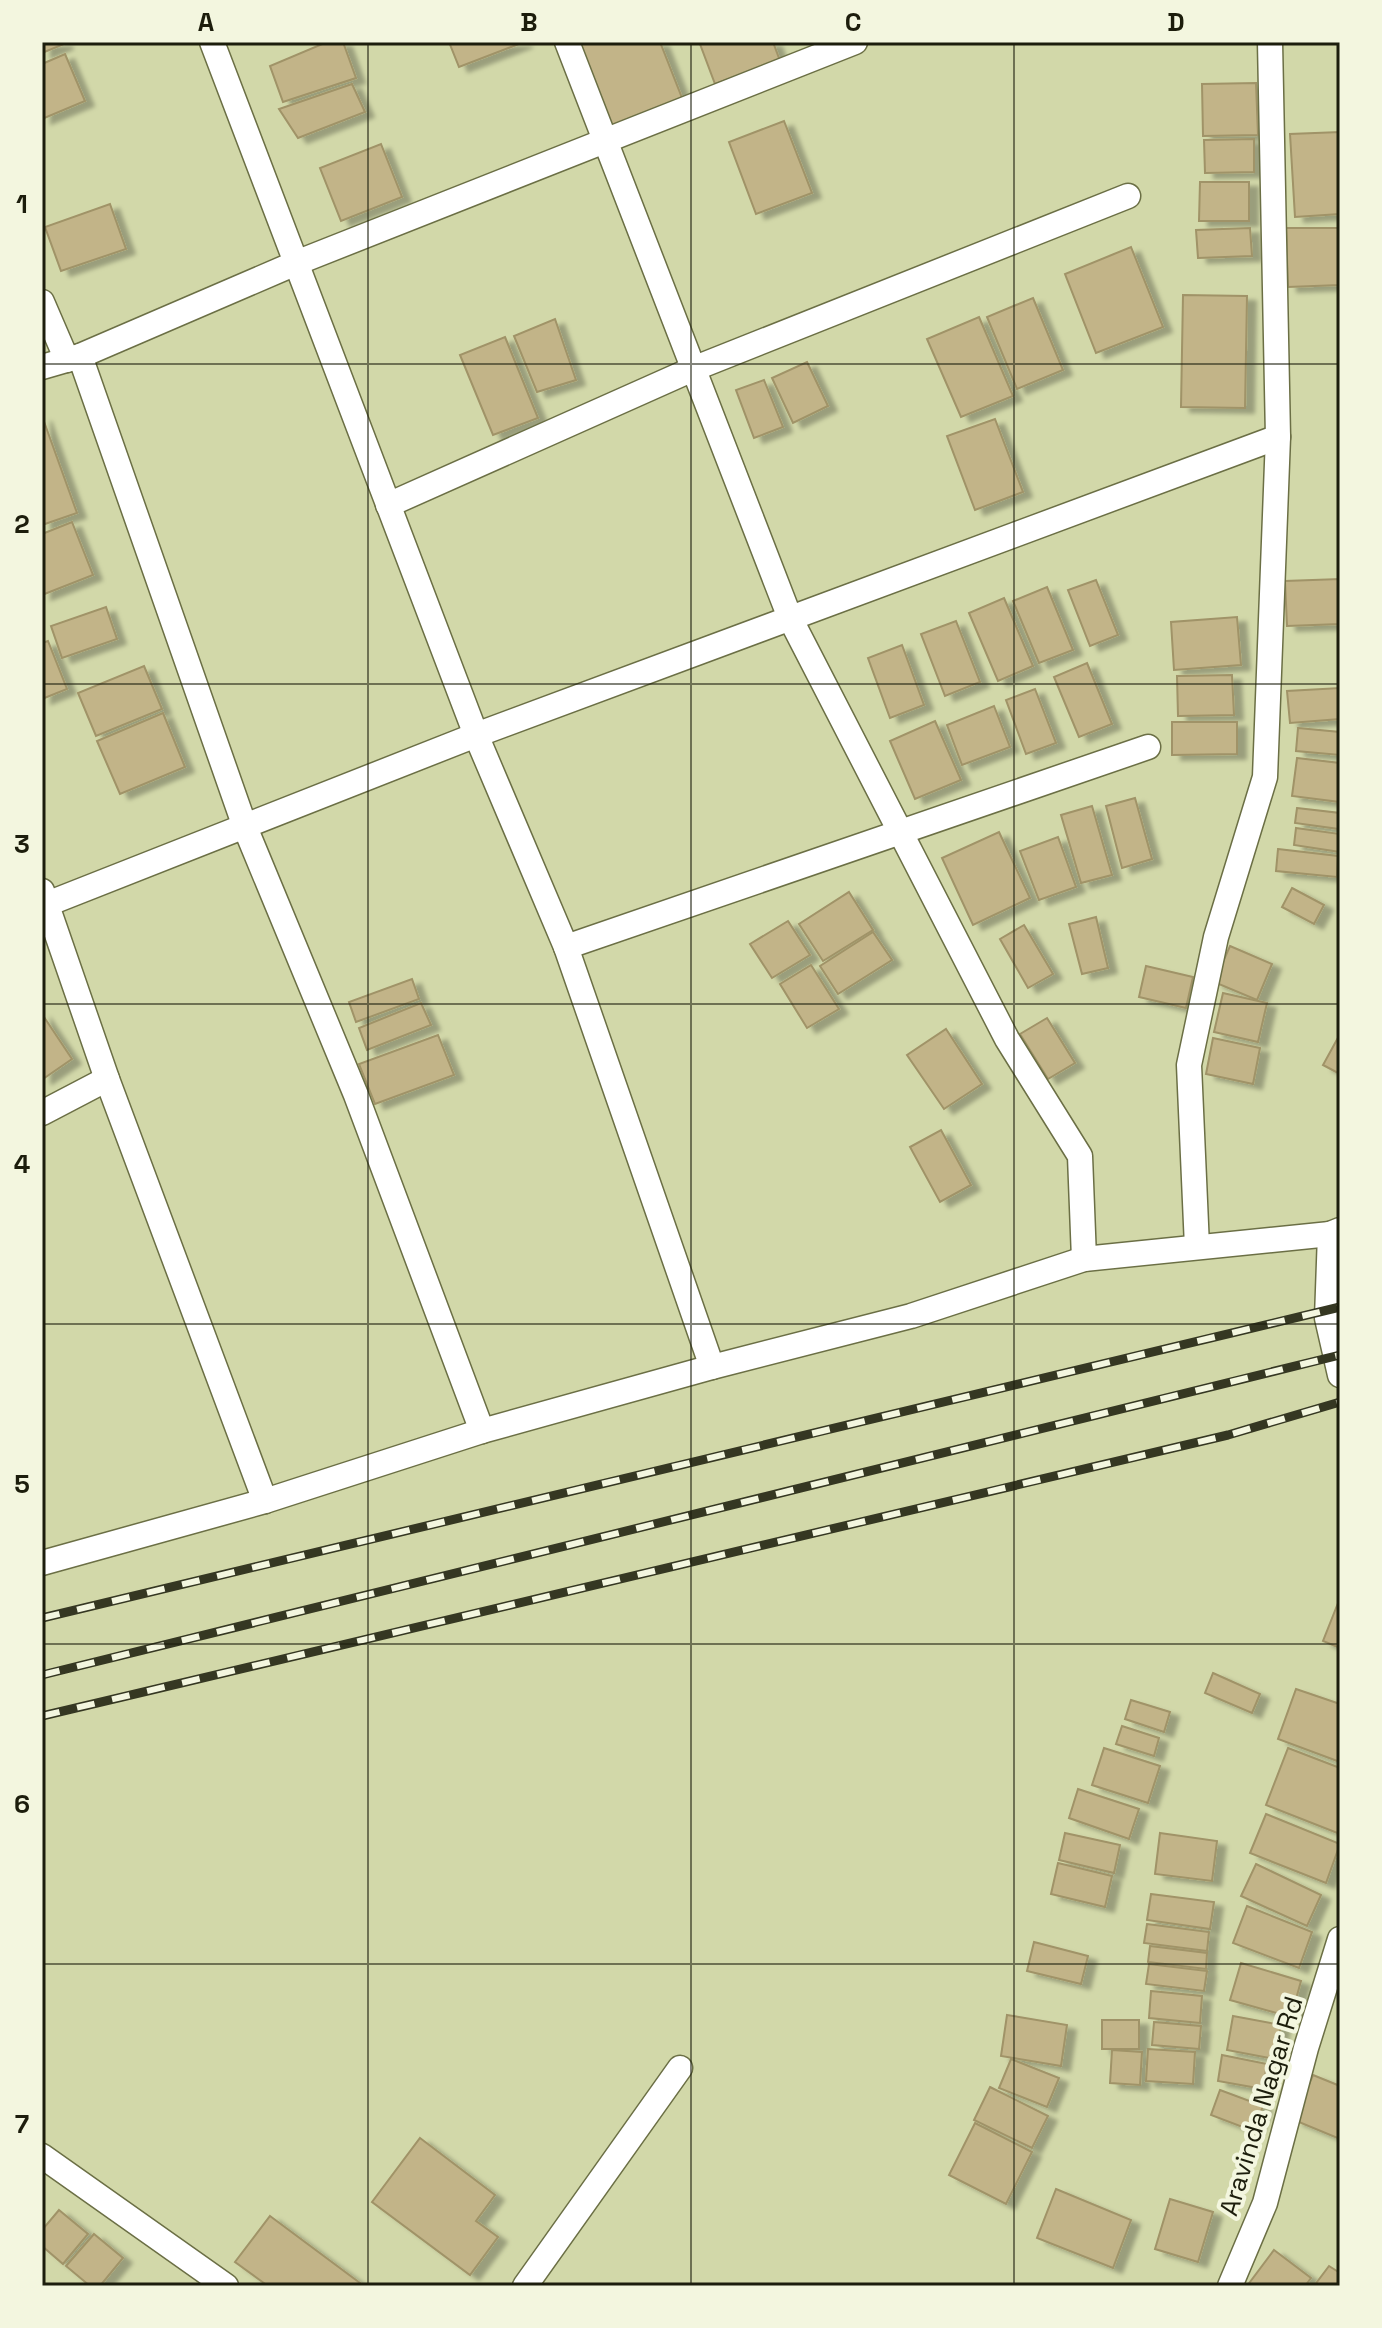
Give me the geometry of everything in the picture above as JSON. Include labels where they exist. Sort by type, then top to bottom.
[{"type":"street","points":[[212,42],[476,735],[566,947],[712,1367]]},
{"type":"street","points":[[567,42],[790,618],[1007,1039],[1080,1156],[1084,1259]]},
{"type":"street","points":[[42,367],[74,358],[296,263],[605,141],[803,52],[855,42]]},
{"type":"street","points":[[1197,1247],[1189,1065],[1216,937],[1265,777],[1278,437],[1270,42]]},
{"type":"street","points":[[388,505],[693,369],[1128,196]]},
{"type":"street","points":[[42,302],[74,358],[245,827],[356,1095],[482,1431]]},
{"type":"street","points":[[265,1501],[107,1079],[44,901],[245,827],[476,735],[1278,437]]},
{"type":"street","points":[[566,947],[1148,747]]},
{"type":"street","points":[[42,1113],[107,1079]]},
{"type":"street","points":[[42,1563],[265,1501],[482,1431],[911,1316],[1084,1259],[1335,1232],[1327,1318],[1340,1375]]},
{"type":"street","name":"Aravinda Nagar Rd","points":[[1230,2286],[1265,2203],[1306,2048],[1336,1967],[1340,1939]]},
{"type":"street","points":[[525,2286],[680,2068]]},
{"type":"street","points":[[42,2156],[226,2286]]},
{"type":"building","points":[[42,42],[63,42],[64,44],[42,53]]},
{"type":"building","points":[[327,42],[343,42],[356,78],[283,102],[270,66]]},
{"type":"building","points":[[449,42],[524,42],[459,67]]},
{"type":"building","points":[[578,42],[660,42],[682,98],[612,126]]},
{"type":"building","points":[[773,42],[780,61],[715,84],[700,44]]},
{"type":"building","points":[[65,54],[85,101],[42,119],[42,64]]},
{"type":"building","points":[[1256,83],[1258,135],[1203,136],[1202,84]]},
{"type":"building","points":[[352,84],[365,112],[298,138],[279,109]]},
{"type":"building","points":[[784,121],[812,193],[756,214],[729,142]]},
{"type":"building","points":[[1340,132],[1340,214],[1295,217],[1290,134]]},
{"type":"building","points":[[1254,139],[1254,172],[1205,173],[1204,140]]},
{"type":"building","points":[[381,144],[402,197],[341,221],[320,168]]},
{"type":"building","points":[[1200,182],[1249,182],[1249,221],[1199,221]]},
{"type":"building","points":[[110,204],[126,249],[61,271],[45,227]]},
{"type":"building","points":[[1250,228],[1252,256],[1198,258],[1196,230]]},
{"type":"building","points":[[1286,228],[1340,228],[1340,285],[1288,287]]},
{"type":"building","points":[[1131,247],[1163,327],[1096,353],[1065,274]]},
{"type":"building","points":[[1183,295],[1247,296],[1245,408],[1181,407]]},
{"type":"building","points":[[1033,298],[1063,370],[1017,389],[987,317]]},
{"type":"building","points":[[979,317],[1013,396],[961,417],[927,339]]},
{"type":"building","points":[[555,319],[576,380],[537,392],[514,336]]},
{"type":"building","points":[[505,337],[538,418],[493,435],[460,355]]},
{"type":"building","points":[[807,362],[828,406],[793,423],[772,378]]},
{"type":"building","points":[[764,380],[783,427],[754,438],[736,390]]},
{"type":"building","points":[[42,416],[77,513],[42,525]]},
{"type":"building","points":[[995,419],[1023,492],[975,510],[947,436]]},
{"type":"building","points":[[72,522],[93,575],[42,595],[42,534]]},
{"type":"building","points":[[1340,579],[1340,624],[1287,626],[1285,581]]},
{"type":"building","points":[[1096,580],[1118,635],[1090,646],[1068,590]]},
{"type":"building","points":[[1047,587],[1073,650],[1039,663],[1013,601]]},
{"type":"building","points":[[1004,598],[1033,666],[998,681],[969,613]]},
{"type":"building","points":[[106,607],[117,639],[62,658],[51,626]]},
{"type":"building","points":[[1237,617],[1241,665],[1174,670],[1171,622]]},
{"type":"building","points":[[956,621],[980,682],[945,696],[921,634]]},
{"type":"building","points":[[48,641],[67,689],[42,699],[42,643]]},
{"type":"building","points":[[902,645],[924,705],[890,718],[868,658]]},
{"type":"building","points":[[1087,663],[1112,724],[1079,737],[1054,677]]},
{"type":"building","points":[[144,666],[162,709],[96,736],[78,693]]},
{"type":"building","points":[[1232,675],[1234,715],[1178,716],[1177,676]]},
{"type":"building","points":[[1340,688],[1340,719],[1290,723],[1287,691]]},
{"type":"building","points":[[1035,689],[1056,743],[1026,754],[1006,700]]},
{"type":"building","points":[[994,706],[1010,747],[962,765],[947,725]]},
{"type":"building","points":[[163,713],[185,767],[120,794],[97,741]]},
{"type":"building","points":[[935,721],[961,780],[915,799],[890,741]]},
{"type":"building","points":[[1172,722],[1237,722],[1237,754],[1172,755]]},
{"type":"building","points":[[1298,728],[1340,732],[1340,755],[1296,751]]},
{"type":"building","points":[[1297,758],[1340,763],[1340,802],[1292,796]]},
{"type":"building","points":[[1135,798],[1152,859],[1122,868],[1106,806]]},
{"type":"building","points":[[1092,806],[1112,875],[1081,883],[1061,815]]},
{"type":"building","points":[[1297,808],[1340,813],[1339,829],[1295,823]]},
{"type":"building","points":[[1296,828],[1340,834],[1340,852],[1294,845]]},
{"type":"building","points":[[999,832],[1030,898],[973,925],[942,858]]},
{"type":"building","points":[[1058,837],[1076,887],[1039,900],[1020,851]]},
{"type":"building","points":[[1278,849],[1338,856],[1337,877],[1276,871]]},
{"type":"building","points":[[1292,888],[1324,905],[1314,924],[1282,907]]},
{"type":"building","points":[[849,892],[873,930],[823,961],[799,924]]},
{"type":"building","points":[[1096,917],[1108,968],[1082,974],[1069,924]]},
{"type":"building","points":[[788,921],[810,955],[772,978],[750,944]]},
{"type":"building","points":[[1024,925],[1053,974],[1028,988],[1000,939]]},
{"type":"building","points":[[873,932],[892,960],[838,994],[820,966]]},
{"type":"building","points":[[1230,946],[1272,964],[1257,1000],[1214,982]]},
{"type":"building","points":[[811,965],[839,1009],[807,1028],[780,984]]},
{"type":"building","points":[[1146,966],[1193,977],[1186,1008],[1139,997]]},
{"type":"building","points":[[412,979],[419,999],[356,1022],[349,1002]]},
{"type":"building","points":[[1223,993],[1267,1003],[1258,1042],[1214,1032]]},
{"type":"building","points":[[421,1003],[431,1025],[367,1050],[359,1028]]},
{"type":"building","points":[[42,1014],[72,1059],[43,1079],[42,1078]]},
{"type":"building","points":[[1047,1018],[1075,1063],[1048,1079],[1020,1034]]},
{"type":"building","points":[[946,1029],[982,1084],[944,1109],[907,1055]]},
{"type":"building","points":[[1340,1034],[1340,1074],[1323,1065]]},
{"type":"building","points":[[438,1035],[454,1075],[375,1104],[359,1064]]},
{"type":"building","points":[[1213,1038],[1260,1048],[1253,1084],[1206,1074]]},
{"type":"building","points":[[941,1130],[971,1185],[940,1202],[910,1147]]},
{"type":"building","points":[[1340,1598],[1340,1648],[1323,1641]]},
{"type":"building","points":[[1213,1673],[1260,1694],[1252,1713],[1205,1693]]},
{"type":"building","points":[[1296,1689],[1340,1704],[1340,1762],[1278,1739]]},
{"type":"building","points":[[1131,1700],[1170,1712],[1164,1732],[1125,1719]]},
{"type":"building","points":[[1122,1726],[1159,1738],[1154,1756],[1116,1744]]},
{"type":"building","points":[[1104,1748],[1160,1766],[1148,1803],[1092,1785]]},
{"type":"building","points":[[1288,1748],[1340,1768],[1340,1834],[1266,1805]]},
{"type":"building","points":[[1078,1789],[1139,1809],[1129,1839],[1069,1818]]},
{"type":"building","points":[[1266,1814],[1340,1844],[1326,1883],[1250,1853]]},
{"type":"building","points":[[1065,1833],[1120,1845],[1114,1873],[1059,1860]]},
{"type":"building","points":[[1160,1833],[1217,1841],[1212,1881],[1155,1874]]},
{"type":"building","points":[[1058,1863],[1112,1876],[1105,1907],[1051,1894]]},
{"type":"building","points":[[1256,1864],[1321,1895],[1307,1926],[1241,1896]]},
{"type":"building","points":[[1151,1894],[1214,1902],[1210,1929],[1147,1920]]},
{"type":"building","points":[[1247,1906],[1312,1932],[1299,1968],[1233,1943]]},
{"type":"building","points":[[1147,1924],[1209,1932],[1207,1951],[1144,1943]]},
{"type":"building","points":[[1034,1942],[1088,1956],[1081,1984],[1027,1971]]},
{"type":"building","points":[[1150,1946],[1207,1953],[1206,1969],[1148,1962]]},
{"type":"building","points":[[1241,1963],[1301,1981],[1291,2017],[1230,2000]]},
{"type":"building","points":[[1149,1964],[1207,1971],[1204,1991],[1146,1984]]},
{"type":"building","points":[[1151,1991],[1202,1996],[1200,2023],[1149,2018]]},
{"type":"building","points":[[1007,2015],[1067,2025],[1061,2066],[1001,2056]]},
{"type":"building","points":[[1233,2016],[1281,2025],[1275,2059],[1227,2050]]},
{"type":"building","points":[[1102,2020],[1139,2020],[1139,2049],[1102,2049]]},
{"type":"building","points":[[1154,2022],[1201,2026],[1199,2049],[1152,2045]]},
{"type":"building","points":[[1148,2049],[1195,2052],[1193,2084],[1146,2081]]},
{"type":"building","points":[[1112,2050],[1142,2052],[1140,2085],[1110,2083]]},
{"type":"building","points":[[1222,2055],[1267,2064],[1263,2089],[1218,2081]]},
{"type":"building","points":[[1011,2059],[1059,2078],[1047,2107],[999,2088]]},
{"type":"building","points":[[1313,2075],[1340,2086],[1340,2139],[1294,2120]]},
{"type":"building","points":[[990,2087],[1048,2116],[1032,2148],[974,2120]]},
{"type":"building","points":[[1220,2090],[1263,2106],[1253,2131],[1211,2115]]},
{"type":"building","points":[[975,2123],[1032,2152],[1006,2204],[949,2175]]},
{"type":"building","points":[[420,2138],[495,2195],[476,2221],[498,2237],[470,2275],[372,2202]]},
{"type":"building","points":[[1056,2189],[1131,2220],[1113,2268],[1037,2238]]},
{"type":"building","points":[[1170,2199],[1213,2212],[1198,2262],[1155,2249]]},
{"type":"building","points":[[59,2210],[88,2234],[63,2264],[42,2246],[42,2230]]},
{"type":"building","points":[[270,2216],[364,2286],[268,2286],[235,2262]]},
{"type":"building","points":[[94,2234],[123,2258],[100,2286],[90,2286],[66,2266]]},
{"type":"building","points":[[1274,2250],[1311,2278],[1305,2286],[1247,2286]]},
{"type":"building","points":[[1329,2266],[1340,2273],[1340,2286],[1314,2286]]},
{"type":"railway","points":[[42,1618],[1340,1307]]},
{"type":"railway","points":[[42,1675],[1340,1355]]},
{"type":"railway","points":[[42,1716],[1228,1435],[1340,1402]]}]
